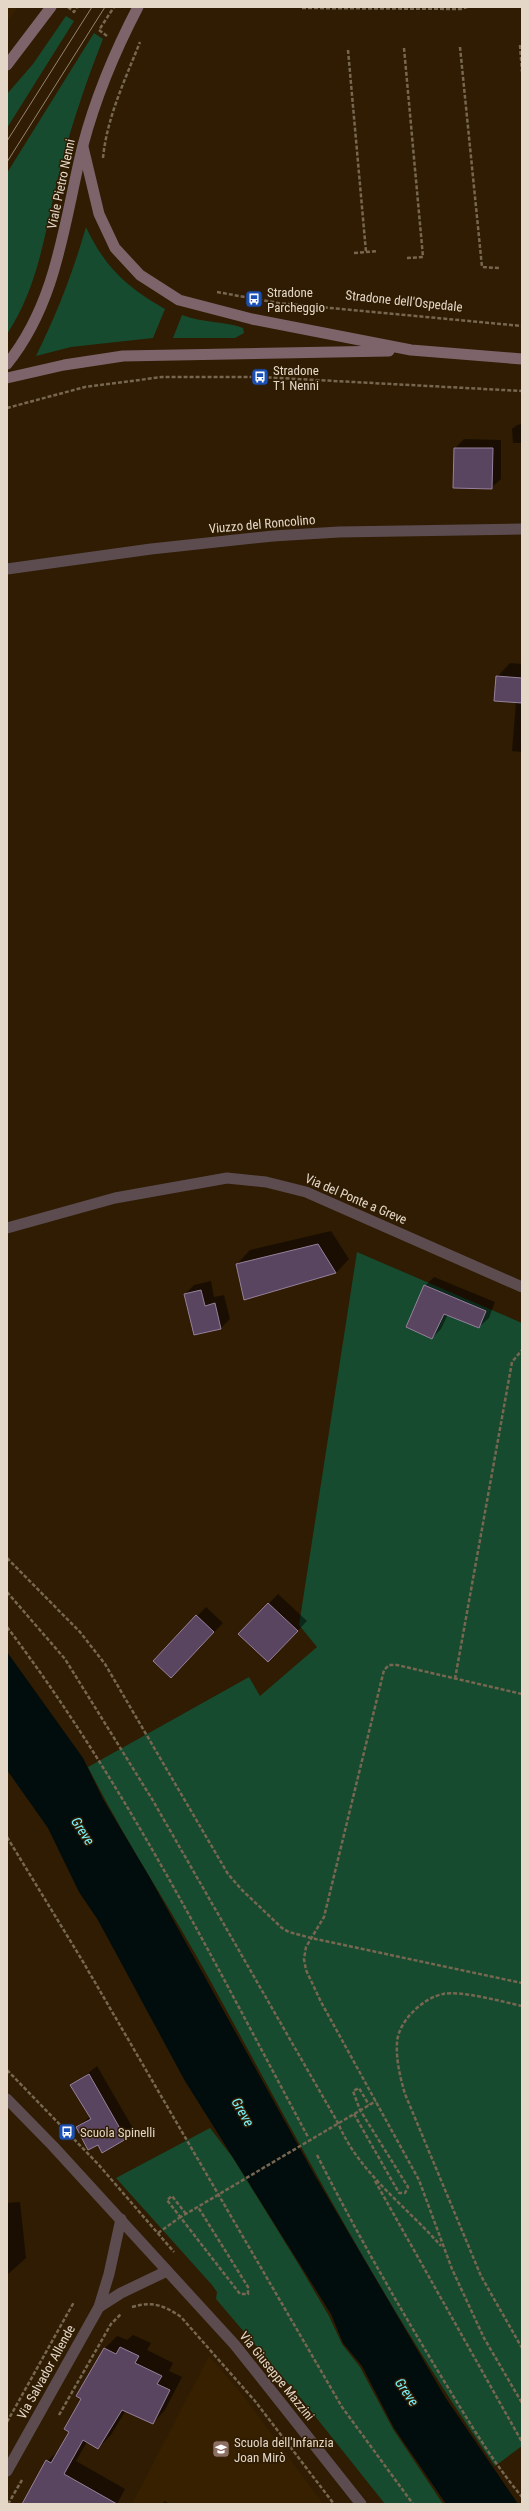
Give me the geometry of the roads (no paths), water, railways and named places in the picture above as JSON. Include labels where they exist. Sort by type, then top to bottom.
[{"type":"main road","points":[[7,65],[51,7]]},
{"type":"main road","name":"Viale Pietro Nenni","points":[[7,364],[32,326],[55,271],[83,147],[104,78],[138,7]]},
{"type":"main road","points":[[83,147],[94,195],[104,229],[122,257],[149,282],[179,300],[207,308],[411,350]]},
{"type":"main road","points":[[7,378],[64,365],[123,356],[411,350],[522,359]]},
{"type":"street","name":"Viuzzo del Roncolino","points":[[7,570],[144,550],[273,536],[340,532],[522,529]]},
{"type":"street","name":"Via del Ponte a Greve","points":[[7,1228],[115,1198],[227,1178],[266,1182],[306,1192],[522,1288]]},
{"type":"street","points":[[7,2099],[167,2271]]},
{"type":"street","name":"Via Salvador Allende","points":[[7,2471],[99,2307],[109,2274],[120,2220]]},
{"type":"street","name":"Via Salvador Allende","points":[[99,2307],[121,2293],[167,2271]]},
{"type":"street","name":"Via Giuseppe Mazzini","points":[[167,2271],[240,2351],[361,2504]]},
{"type":"water","name":"Greve","points":[[7,1652],[83,1758],[103,1799],[150,1878],[314,2174],[445,2397],[518,2504],[446,2504],[394,2428],[362,2366],[343,2343],[331,2314],[185,2081],[98,1920],[79,1892],[48,1828],[7,1770]]},
{"type":"tram line","points":[[7,141],[92,7]]},
{"type":"tram line","points":[[7,162],[105,7]]},
{"type":"place","name":"Stradone Parcheggio","points":[[254,299]]},
{"type":"place","name":"Stradone T1 Nenni","points":[[260,377]]},
{"type":"place","name":"Scuola Spinelli","points":[[67,2132]]},
{"type":"place","name":"Scuola dell'Infanzia Joan Mirò","points":[[221,2449]]}]
